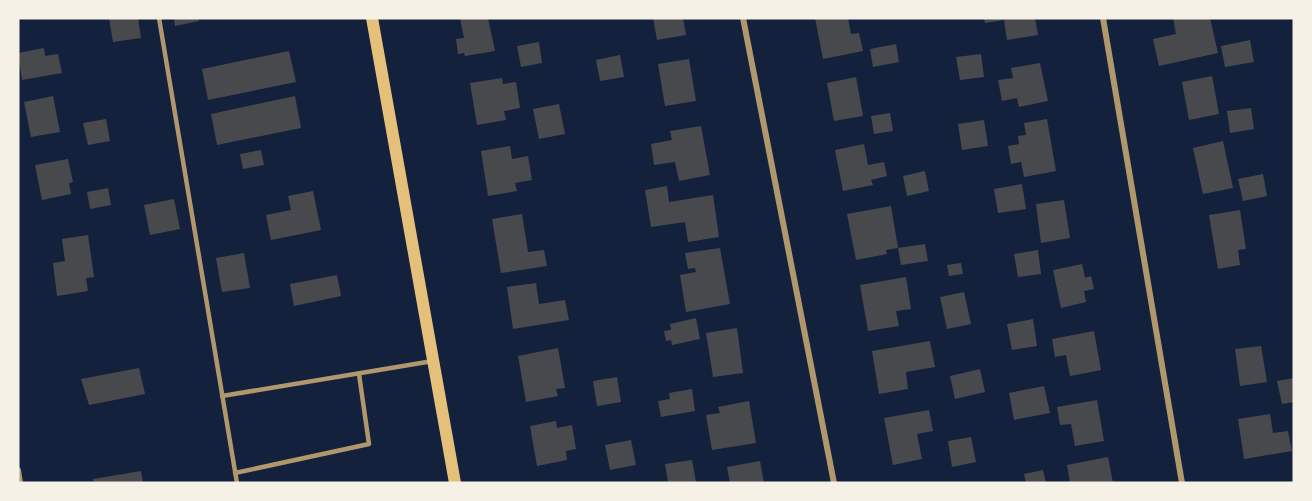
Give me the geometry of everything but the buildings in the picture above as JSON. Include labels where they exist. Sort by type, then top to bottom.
[{"type":"main road","points":[[372,18],[455,483]]},
{"type":"street","points":[[743,18],[834,483]]},
{"type":"street","points":[[1103,18],[1182,483]]},
{"type":"street","points":[[18,470],[20,483]]},
{"type":"lane","points":[[159,18],[237,483]]},
{"type":"lane","points":[[222,396],[433,361]]},
{"type":"lane","points":[[235,473],[369,444],[358,374]]}]
